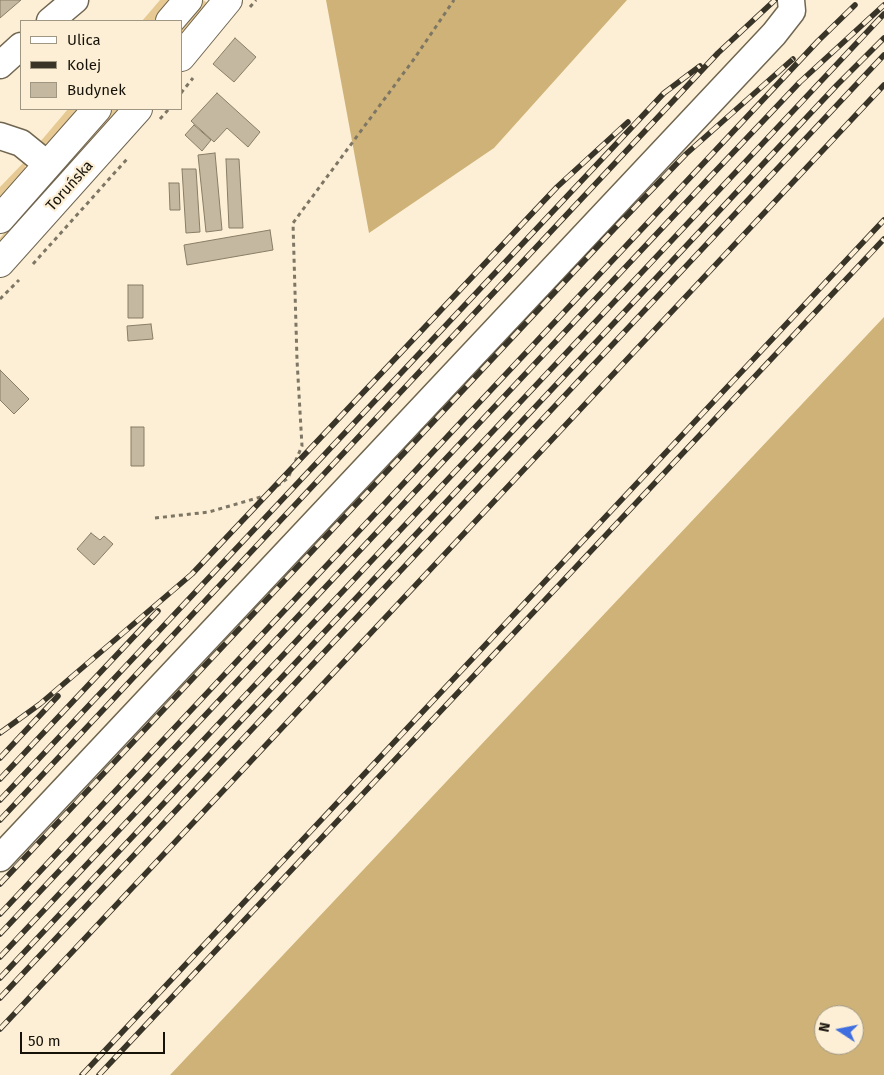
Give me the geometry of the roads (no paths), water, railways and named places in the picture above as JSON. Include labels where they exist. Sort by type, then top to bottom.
[{"type":"main road","points":[[171,20],[188,0]]},
{"type":"main road","points":[[182,56],[228,0]]},
{"type":"main road","name":"Toruńska","points":[[0,218],[96,110]]},
{"type":"main road","name":"Toruńska","points":[[0,263],[137,110]]},
{"type":"street","points":[[51,20],[75,0]]},
{"type":"street","points":[[0,858],[774,34],[792,11],[792,0]]},
{"type":"street","points":[[0,65],[20,47]]},
{"type":"street","points":[[0,136],[20,143],[48,165]]},
{"type":"railway","points":[[0,820],[718,53],[775,0]]},
{"type":"railway","points":[[0,914],[818,41],[855,5]]},
{"type":"railway","points":[[0,934],[800,82],[884,5]]},
{"type":"railway","points":[[0,957],[884,14]]},
{"type":"railway","points":[[0,978],[837,85],[884,38]]},
{"type":"railway","points":[[0,998],[884,55]]},
{"type":"railway","points":[[0,884],[686,154],[793,59]]},
{"type":"railway","points":[[0,800],[664,93],[700,66]]},
{"type":"railway","points":[[0,1029],[884,85]]},
{"type":"railway","points":[[0,733],[40,704],[192,574],[557,187],[628,122]]},
{"type":"railway","points":[[82,1075],[884,220]]},
{"type":"railway","points":[[99,1075],[884,239]]},
{"type":"railway","points":[[0,779],[158,611]]},
{"type":"railway","points":[[0,758],[58,696]]}]
